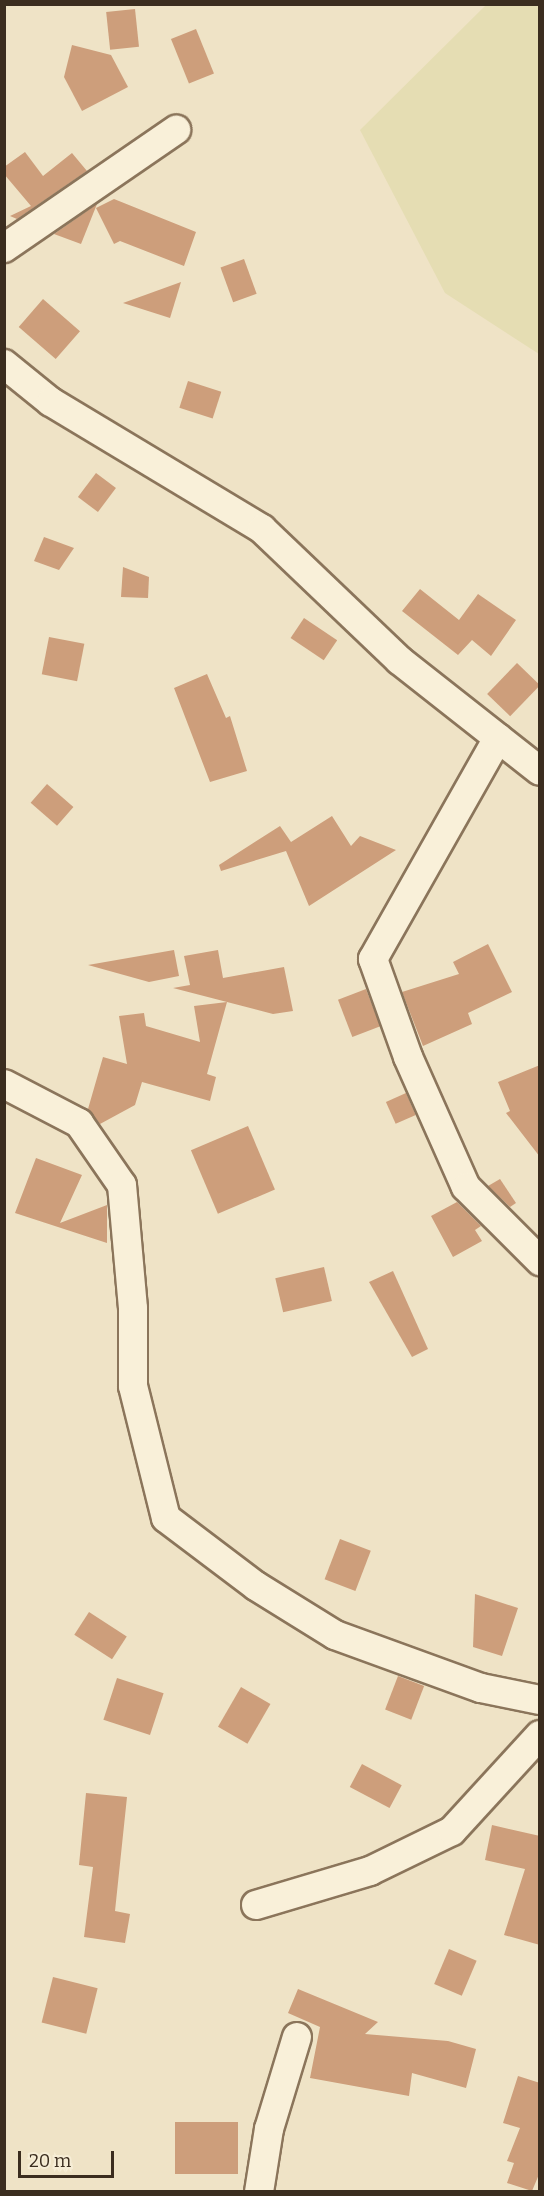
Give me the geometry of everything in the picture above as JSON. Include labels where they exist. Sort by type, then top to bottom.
[{"type":"street","points":[[4,248],[176,130]]},
{"type":"street","points":[[4,364],[51,402],[262,529],[399,660],[540,771]]},
{"type":"street","points":[[498,738],[373,959],[408,1057],[466,1186],[540,1261]]},
{"type":"street","points":[[4,1084],[79,1123],[122,1185],[133,1309],[133,1386],[166,1518],[256,1586],[335,1635],[481,1688],[539,1701]]},
{"type":"street","points":[[256,1905],[370,1871],[452,1831],[540,1736]]},
{"type":"street","points":[[259,2192],[269,2129],[297,2037]]},
{"type":"shaded area","points":[[486,5],[539,6],[539,354],[445,293],[360,130]]},
{"type":"building","points":[[135,9],[139,47],[110,50],[106,12]]},
{"type":"building","points":[[196,29],[214,74],[189,84],[171,39]]},
{"type":"building","points":[[72,45],[111,55],[128,87],[82,111],[64,77]]},
{"type":"building","points":[[25,152],[43,176],[72,153],[87,171],[17,219],[10,216],[31,206],[4,174],[4,167]]},
{"type":"building","points":[[114,199],[196,232],[184,266],[120,241],[114,244],[96,208]]},
{"type":"building","points":[[97,204],[81,244],[54,234]]},
{"type":"building","points":[[244,259],[257,294],[233,302],[221,268]]},
{"type":"building","points":[[181,282],[170,318],[123,303]]},
{"type":"building","points":[[43,299],[80,331],[56,359],[19,327]]},
{"type":"building","points":[[188,381],[221,392],[213,418],[179,408]]},
{"type":"building","points":[[96,473],[116,488],[98,512],[78,497]]},
{"type":"building","points":[[44,537],[74,548],[59,570],[34,561]]},
{"type":"building","points":[[123,567],[149,577],[148,598],[121,597]]},
{"type":"building","points":[[420,589],[459,620],[478,594],[516,620],[491,656],[472,640],[458,655],[402,611]]},
{"type":"building","points":[[304,618],[337,640],[324,660],[291,638]]},
{"type":"building","points":[[49,637],[84,644],[77,681],[42,674]]},
{"type":"building","points":[[517,663],[540,685],[510,716],[487,694]]},
{"type":"building","points":[[207,674],[226,718],[230,716],[247,771],[210,782],[174,688]]},
{"type":"building","points":[[47,784],[73,807],[57,826],[31,803]]},
{"type":"building","points":[[332,816],[351,846],[360,836],[396,850],[309,906],[286,851],[221,871],[219,865],[280,826],[291,842]]},
{"type":"building","points":[[488,944],[512,992],[468,1013],[472,1024],[423,1046],[402,992],[459,974],[453,962]]},
{"type":"building","points":[[174,950],[179,976],[149,982],[88,965]]},
{"type":"building","points":[[218,950],[223,978],[284,967],[293,1011],[273,1014],[173,988],[190,985],[184,956]]},
{"type":"building","points":[[366,989],[380,1026],[352,1037],[338,1000]]},
{"type":"building","points":[[227,1002],[207,1074],[216,1077],[210,1101],[142,1082],[135,1105],[100,1124],[88,1109],[103,1057],[127,1064],[119,1016],[144,1013],[146,1026],[200,1042],[194,1006]]},
{"type":"building","points":[[540,1065],[540,1157],[506,1113],[510,1111],[498,1082]]},
{"type":"building","points":[[406,1093],[416,1115],[396,1124],[386,1102]]},
{"type":"building","points":[[248,1126],[275,1190],[218,1214],[191,1150]]},
{"type":"building","points":[[36,1158],[82,1175],[60,1223],[107,1205],[107,1243],[15,1213]]},
{"type":"building","points":[[500,1179],[516,1203],[510,1207],[488,1186]]},
{"type":"building","points":[[457,1202],[481,1226],[475,1230],[482,1241],[453,1257],[431,1216]]},
{"type":"building","points":[[324,1267],[332,1301],[283,1312],[275,1278]]},
{"type":"building","points":[[393,1271],[428,1349],[412,1357],[369,1282]]},
{"type":"building","points":[[340,1539],[371,1551],[355,1591],[325,1579]]},
{"type":"building","points":[[475,1594],[518,1608],[502,1656],[473,1647]]},
{"type":"building","points":[[89,1612],[127,1637],[112,1659],[74,1635]]},
{"type":"building","points":[[398,1676],[424,1686],[411,1720],[385,1710]]},
{"type":"building","points":[[117,1678],[164,1693],[150,1735],[103,1720]]},
{"type":"building","points":[[241,1687],[270,1704],[247,1744],[218,1727]]},
{"type":"building","points":[[362,1764],[402,1785],[390,1808],[350,1787]]},
{"type":"building","points":[[86,1793],[127,1797],[115,1911],[130,1914],[125,1943],[84,1937],[93,1867],[79,1865]]},
{"type":"building","points":[[492,1825],[540,1836],[540,1945],[504,1935],[525,1869],[485,1860]]},
{"type":"building","points":[[449,1949],[477,1961],[462,1996],[434,1984]]},
{"type":"building","points":[[53,1977],[98,1988],[86,2034],[42,2023]]},
{"type":"building","points":[[298,1989],[378,2022],[365,2034],[448,2041],[476,2049],[466,2088],[412,2073],[409,2096],[310,2078],[320,2027],[288,2013]]},
{"type":"building","points":[[518,2076],[540,2083],[540,2172],[532,2191],[507,2183],[514,2163],[507,2161],[520,2128],[503,2123]]},
{"type":"building","points":[[175,2122],[238,2122],[238,2174],[175,2174]]}]
